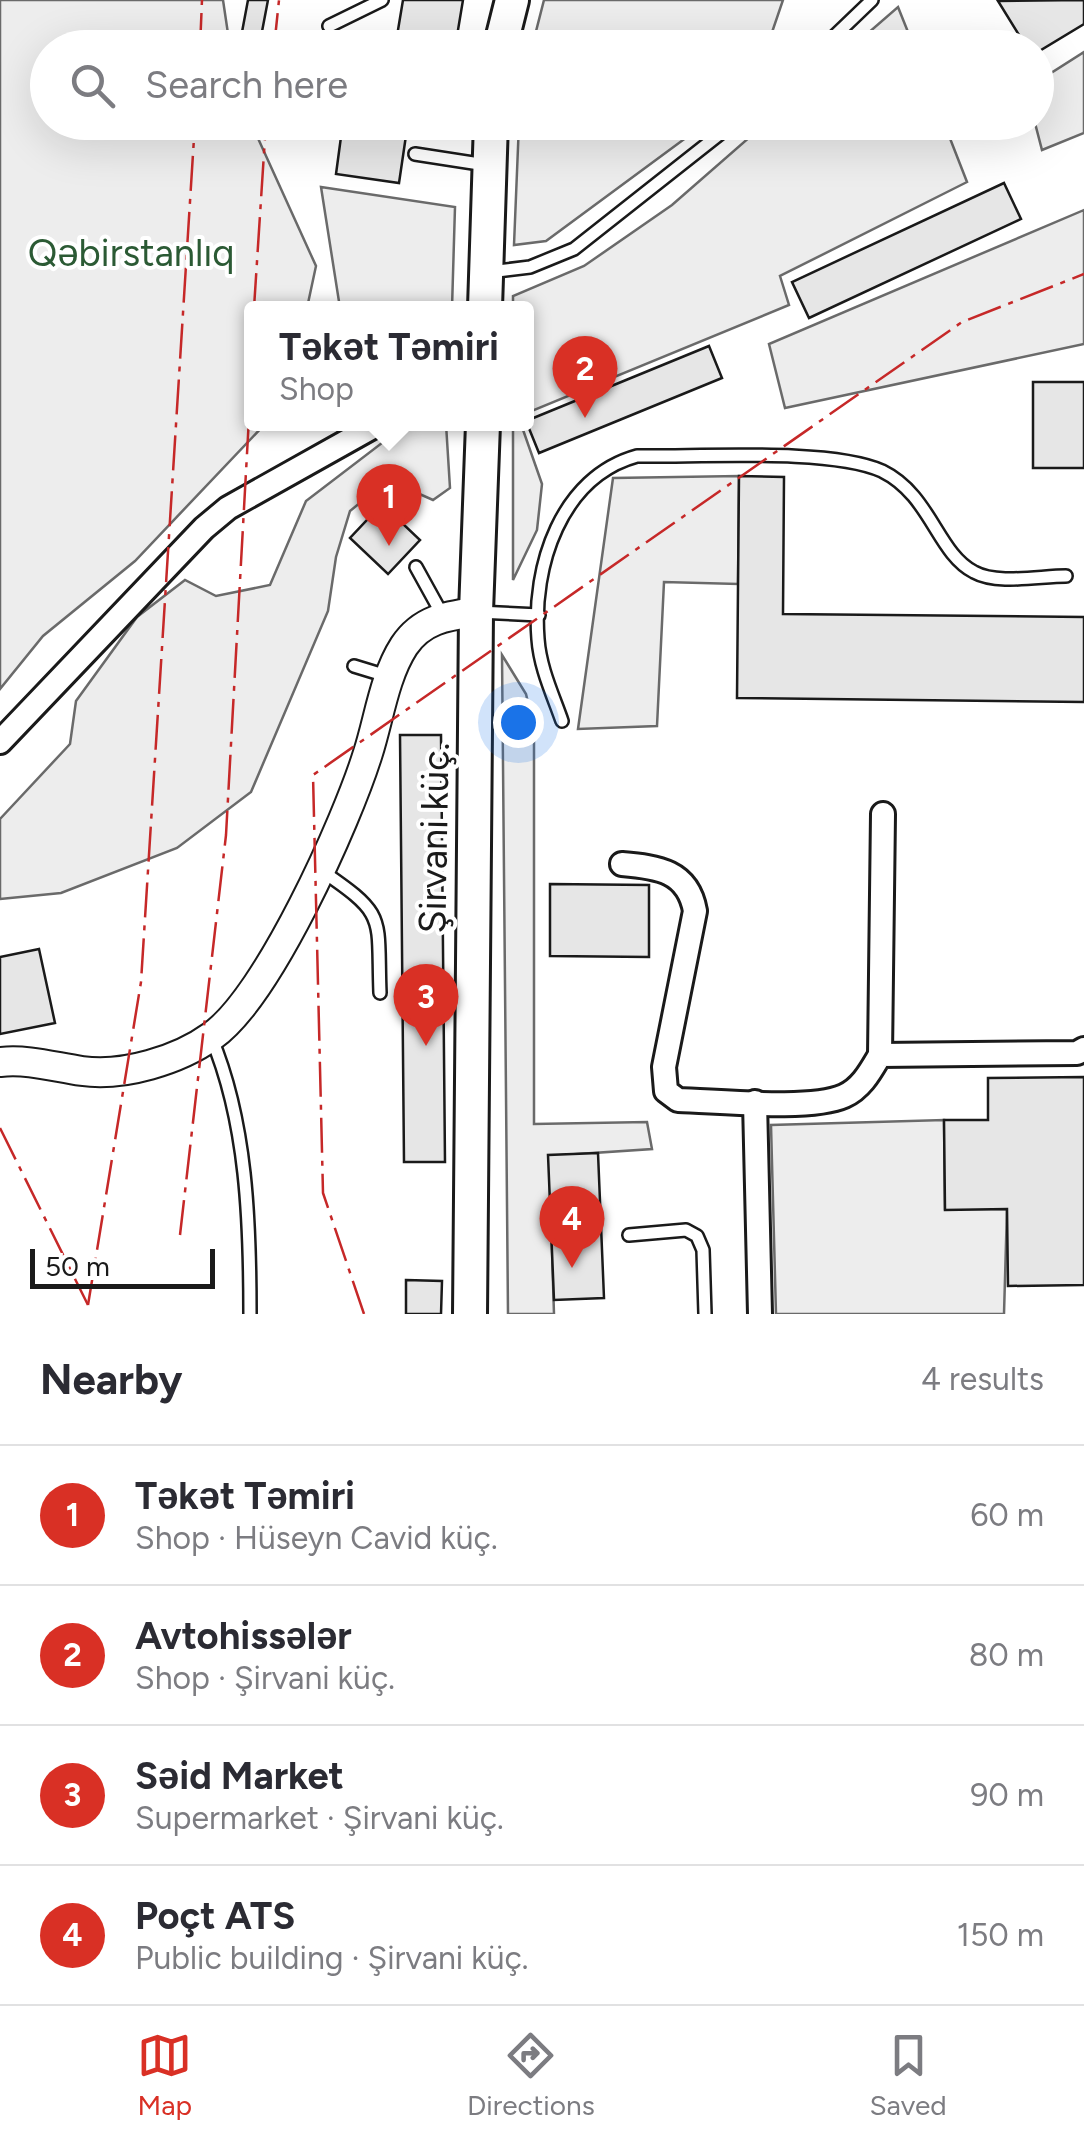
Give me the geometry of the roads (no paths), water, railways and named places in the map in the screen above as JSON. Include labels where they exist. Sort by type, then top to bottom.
[{"type":"main road","points":[[504,30],[512,0]]},
{"type":"main road","points":[[484,301],[489,140]]},
{"type":"main road","name":"Şirvani küç.","points":[[470,1314],[476,612],[483,431]]},
{"type":"street","points":[[0,742],[204,528],[228,508],[366,431]]},
{"type":"street","points":[[0,1062],[35,1062],[107,1072],[147,1064],[212,1037],[233,1018],[256,984],[356,790],[390,676],[404,646],[425,624],[443,616],[476,612]]},
{"type":"street","points":[[622,864],[660,867],[686,884],[693,899],[695,912],[664,1067],[666,1092],[678,1100],[756,1102],[844,1096],[863,1082],[880,1054],[884,814]]},
{"type":"street","points":[[880,1054],[1077,1053],[1084,1048]]},
{"type":"street","points":[[756,1102],[760,1314]]},
{"type":"lane","points":[[330,26],[382,0]]},
{"type":"lane","points":[[841,30],[872,0]]},
{"type":"lane","points":[[485,272],[530,267],[574,249],[712,140]]},
{"type":"lane","points":[[415,154],[486,165]]},
{"type":"lane","points":[[562,722],[545,673],[538,615],[548,553],[565,511],[590,479],[612,463],[637,456],[854,460],[900,482],[920,499],[960,560],[974,572],[989,576],[1066,576]]},
{"type":"lane","points":[[416,567],[443,616]]},
{"type":"lane","points":[[476,612],[538,615]]},
{"type":"lane","points":[[354,666],[390,676]]},
{"type":"lane","points":[[318,868],[372,910],[380,993]]},
{"type":"lane","points":[[212,1037],[226,1072],[237,1120],[250,1314]]},
{"type":"lane","points":[[630,1235],[686,1230],[697,1236],[703,1250],[706,1314]]},
{"type":"place","name":"Avtohissələr","points":[[585,418]]},
{"type":"place","name":"Təkət Təmiri","points":[[389,546]]},
{"type":"place","name":"Səid Market","points":[[426,1046]]},
{"type":"place","name":"Poçt ATS","points":[[572,1268]]},
{"type":"park label","name":"Qəbirstanlıq","points":[[131,253]]}]
